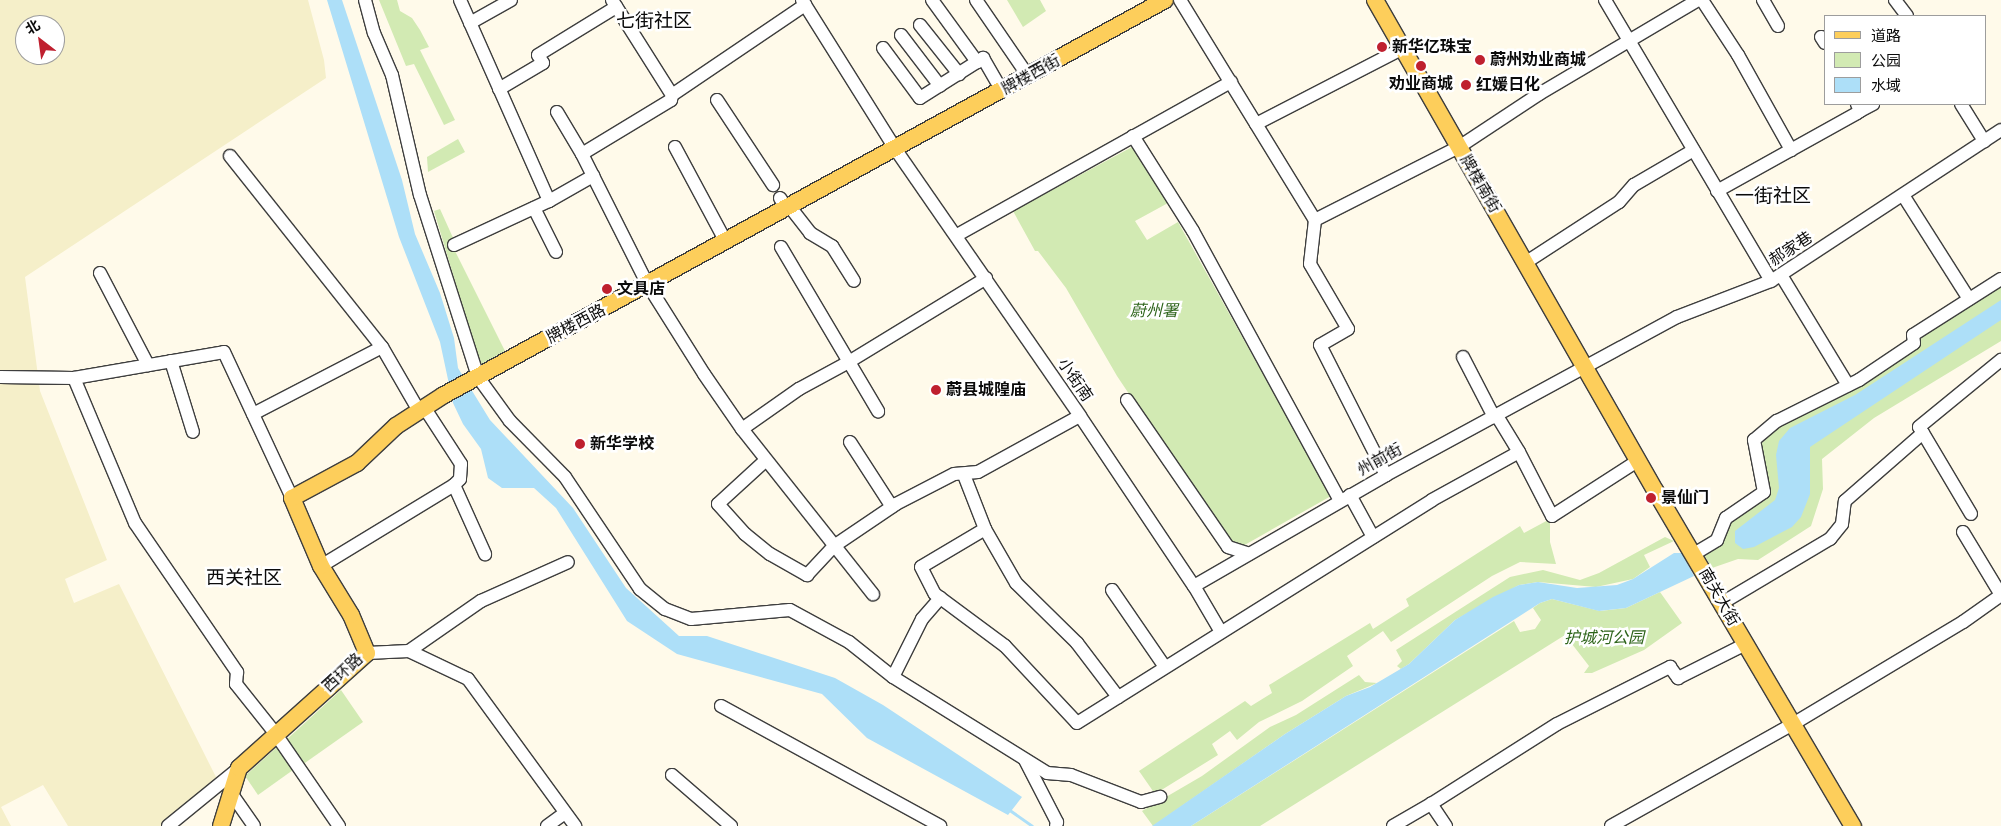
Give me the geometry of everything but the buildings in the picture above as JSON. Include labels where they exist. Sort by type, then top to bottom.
[{"type":"main road","name":"牌楼西街","points":[[896,150],[1165,0]]},
{"type":"main road","name":"牌楼南街","points":[[1375,0],[1586,369]]},
{"type":"main road","name":"牌楼西路","points":[[292,498],[357,463],[396,426],[444,395],[726,242],[786,205],[896,150]]},
{"type":"main road","name":"南关大街","points":[[1586,369],[1853,826]]},
{"type":"main road","name":"西环路","points":[[238,768],[367,653],[352,615],[321,566],[292,498]]},
{"type":"main road","points":[[221,826],[238,768]]},
{"type":"street","points":[[365,0],[374,33],[392,75],[420,195],[476,378],[510,421],[566,477],[640,589],[665,609],[691,619],[790,610],[849,642],[893,677],[1047,773],[1071,775],[1141,802],[1160,797]]},
{"type":"street","points":[[460,0],[549,201]]},
{"type":"street","points":[[470,23],[511,0]]},
{"type":"street","points":[[932,0],[977,62]]},
{"type":"street","points":[[976,0],[1028,76]]},
{"type":"street","points":[[1180,0],[1315,220],[1310,264],[1348,329],[1320,344],[1386,475]]},
{"type":"street","points":[[1605,0],[1717,191],[1848,385]]},
{"type":"street","points":[[1315,220],[1459,147],[1630,40],[1698,0]]},
{"type":"street","points":[[1702,0],[1738,55],[1791,150]]},
{"type":"street","points":[[1763,0],[1778,26]]},
{"type":"street","points":[[1895,0],[1906,15]]},
{"type":"street","points":[[582,154],[671,100],[672,95],[804,2]]},
{"type":"street","name":"小街南","points":[[804,2],[896,150],[957,235],[1080,416],[1194,586],[1221,632]]},
{"type":"street","points":[[499,89],[543,63],[538,55],[614,3],[672,95]]},
{"type":"street","points":[[920,24],[959,74]]},
{"type":"street","points":[[901,35],[940,86]]},
{"type":"street","points":[[883,48],[920,98],[983,58],[1002,91]]},
{"type":"street","points":[[1256,124],[1403,48]]},
{"type":"street","points":[[957,235],[1231,82]]},
{"type":"street","points":[[717,100],[773,185]]},
{"type":"street","points":[[1963,105],[1984,141]]},
{"type":"street","points":[[1717,191],[1791,150],[1859,107]]},
{"type":"street","points":[[557,112],[582,154],[648,284],[742,429],[873,594]]},
{"type":"street","name":"郝家巷","points":[[1586,369],[1677,317],[1776,278],[2001,130]]},
{"type":"street","points":[[1133,136],[1193,230],[1345,498],[1373,537]]},
{"type":"street","points":[[675,147],[726,242]]},
{"type":"street","points":[[1525,263],[1620,202],[1634,185],[1694,150]]},
{"type":"street","points":[[230,156],[382,347],[460,464],[460,479],[454,485],[321,566]]},
{"type":"street","points":[[454,245],[549,201],[593,176]]},
{"type":"street","points":[[1902,195],[1969,299]]},
{"type":"street","points":[[786,205],[810,233],[832,246],[854,281]]},
{"type":"street","points":[[534,208],[556,252]]},
{"type":"street","points":[[781,247],[847,363],[878,411]]},
{"type":"street","points":[[100,273],[148,365]]},
{"type":"street","points":[[742,429],[799,389],[847,363],[986,278]]},
{"type":"street","points":[[1694,554],[1717,540],[1726,518],[1764,492],[1754,440],[1777,421],[1848,385],[1914,343],[1913,335],[2001,280]]},
{"type":"street","points":[[253,414],[382,347]]},
{"type":"street","points":[[0,377],[74,378],[224,352],[292,498]]},
{"type":"street","points":[[1463,358],[1496,417],[1519,452],[1552,516],[1639,460]]},
{"type":"street","points":[[1972,514],[1919,427],[2001,360]]},
{"type":"street","points":[[171,361],[192,432]]},
{"type":"street","name":"州前街","points":[[1194,586],[1386,475],[1586,369]]},
{"type":"street","points":[[74,378],[135,523],[237,672],[236,684],[275,734],[338,826]]},
{"type":"street","points":[[1127,400],[1228,547],[1249,554]]},
{"type":"street","points":[[766,460],[718,504],[723,511],[770,554],[807,575],[834,546],[892,507],[954,474],[964,475],[978,472],[1080,416]]},
{"type":"street","points":[[1722,603],[1830,539],[1842,524],[1845,501],[1923,433]]},
{"type":"street","points":[[850,442],[892,507]]},
{"type":"street","points":[[985,529],[921,567],[940,598],[1006,646],[1076,723],[1373,537],[1519,452]]},
{"type":"street","points":[[964,475],[985,529],[1016,583],[1077,643],[1118,697]]},
{"type":"street","points":[[454,485],[485,554]]},
{"type":"street","points":[[1612,826],[1793,724],[1963,622],[2001,595],[1964,532]]},
{"type":"street","points":[[409,651],[481,601],[568,562]]},
{"type":"street","points":[[1112,590],[1165,667]]},
{"type":"street","points":[[893,677],[922,619],[940,598]]},
{"type":"street","points":[[1393,826],[1557,724],[1670,667],[1678,678],[1746,644]]},
{"type":"street","points":[[367,653],[409,651],[468,679],[575,826]]},
{"type":"street","points":[[721,706],[940,826]]},
{"type":"street","points":[[1025,760],[1057,824]]},
{"type":"street","points":[[168,826],[238,768]]},
{"type":"street","points":[[672,775],[731,826]]},
{"type":"street","points":[[231,793],[254,826]]},
{"type":"street","points":[[1431,804],[1446,826]]},
{"type":"street","points":[[547,826],[565,813]]},
{"type":"shaded area","points":[[0,0],[308,0],[324,60],[326,78],[25,277],[40,391],[107,560],[65,579],[74,603],[119,584],[217,779],[161,826],[68,826],[43,785],[1,807],[11,826],[0,826]]},
{"type":"green space","points":[[379,0],[397,0],[400,11],[412,18],[420,30],[429,47],[420,50],[455,120],[444,125],[414,64],[406,66]]},
{"type":"green space","points":[[1007,0],[1040,0],[1046,11],[1023,27]]},
{"type":"green space","points":[[458,139],[465,152],[428,172],[427,157]]},
{"type":"green space","name":"蔚州署","points":[[1132,147],[1168,203],[1135,221],[1147,240],[1178,222],[1331,496],[1234,551],[1117,376],[1066,288],[1038,251],[1035,251],[1013,211]]},
{"type":"green space","points":[[440,209],[454,240],[451,243],[505,351],[480,365],[434,211]]},
{"type":"green space","points":[[2001,283],[2001,341],[1874,418],[1822,459],[1823,489],[1811,526],[1758,560],[1738,559],[1712,568],[1703,553],[1728,524],[1766,497],[1760,445],[1778,426],[1852,386],[1921,340],[1922,334]]},
{"type":"green space","points":[[1550,519],[1550,542],[1556,564],[1520,562],[1492,576],[1391,642],[1383,631],[1347,656],[1353,666],[1302,701],[1259,722],[1237,740],[1230,731],[1212,744],[1218,755],[1155,794],[1139,771],[1245,701],[1251,706],[1272,693],[1269,685],[1370,623],[1373,629],[1409,606],[1406,599],[1520,526],[1524,533]]},
{"type":"green space","name":"护城河公园","points":[[1665,537],[1674,541],[1644,555],[1650,567],[1633,579],[1596,587],[1538,582],[1519,585],[1455,620],[1409,664],[1401,669],[1397,666],[1402,661],[1396,650],[1510,577],[1543,570],[1580,580],[1599,573]]},
{"type":"green space","name":"护城河公园","points":[[1660,592],[1682,623],[1644,650],[1592,673],[1584,673],[1589,666],[1565,635],[1260,826],[1191,826],[1514,621],[1520,632],[1535,629],[1541,620],[1533,608],[1540,603],[1552,599],[1600,611],[1626,608]]},
{"type":"green space","points":[[1359,675],[1365,682],[1377,683],[1346,696],[1285,734],[1153,826],[1142,811],[1202,776],[1270,727],[1296,715]]},
{"type":"green space","points":[[341,690],[363,722],[302,765],[285,741]]},
{"type":"green space","points":[[277,747],[293,770],[258,795],[245,776]]},
{"type":"water","points":[[327,0],[342,0],[402,180],[415,234],[440,293],[454,338],[458,368],[490,420],[573,508],[626,588],[679,636],[707,636],[835,678],[883,705],[1022,797],[1008,815],[867,738],[822,694],[677,654],[627,621],[556,508],[534,488],[502,488],[488,478],[481,449],[463,424],[453,403],[440,342],[399,237]]},
{"type":"water","points":[[2001,300],[2001,320],[1810,447],[1810,494],[1801,517],[1792,527],[1754,547],[1743,549],[1735,543],[1735,531],[1775,500],[1779,488],[1776,455],[1779,441],[1790,428],[1855,395]]},
{"type":"water","points":[[1674,553],[1682,553],[1694,576],[1626,608],[1599,611],[1552,599],[1540,603],[1191,826],[1152,826],[1285,734],[1346,696],[1370,687],[1409,664],[1455,620],[1493,597],[1519,585],[1538,582],[1577,588],[1617,585],[1633,579]]},
{"type":"waterway","points":[[1008,809],[1032,826]]},
{"type":"place","name":"新华亿珠宝","points":[[1382,47]]},
{"type":"place","name":"蔚州劝业商城","points":[[1480,60]]},
{"type":"place","name":"劝业商城","points":[[1421,66]]},
{"type":"place","name":"红媛日化","points":[[1466,85]]},
{"type":"place","name":"文具店","points":[[607,289]]},
{"type":"place","name":"蔚县城隍庙","points":[[936,390]]},
{"type":"place","name":"新华学校","points":[[580,444]]},
{"type":"place","name":"景仙门","points":[[1651,498]]},
{"type":"district","name":"七街社区","points":[[654,21]]},
{"type":"district","name":"一街社区","points":[[1773,196]]},
{"type":"district","name":"西关社区","points":[[244,578]]}]
